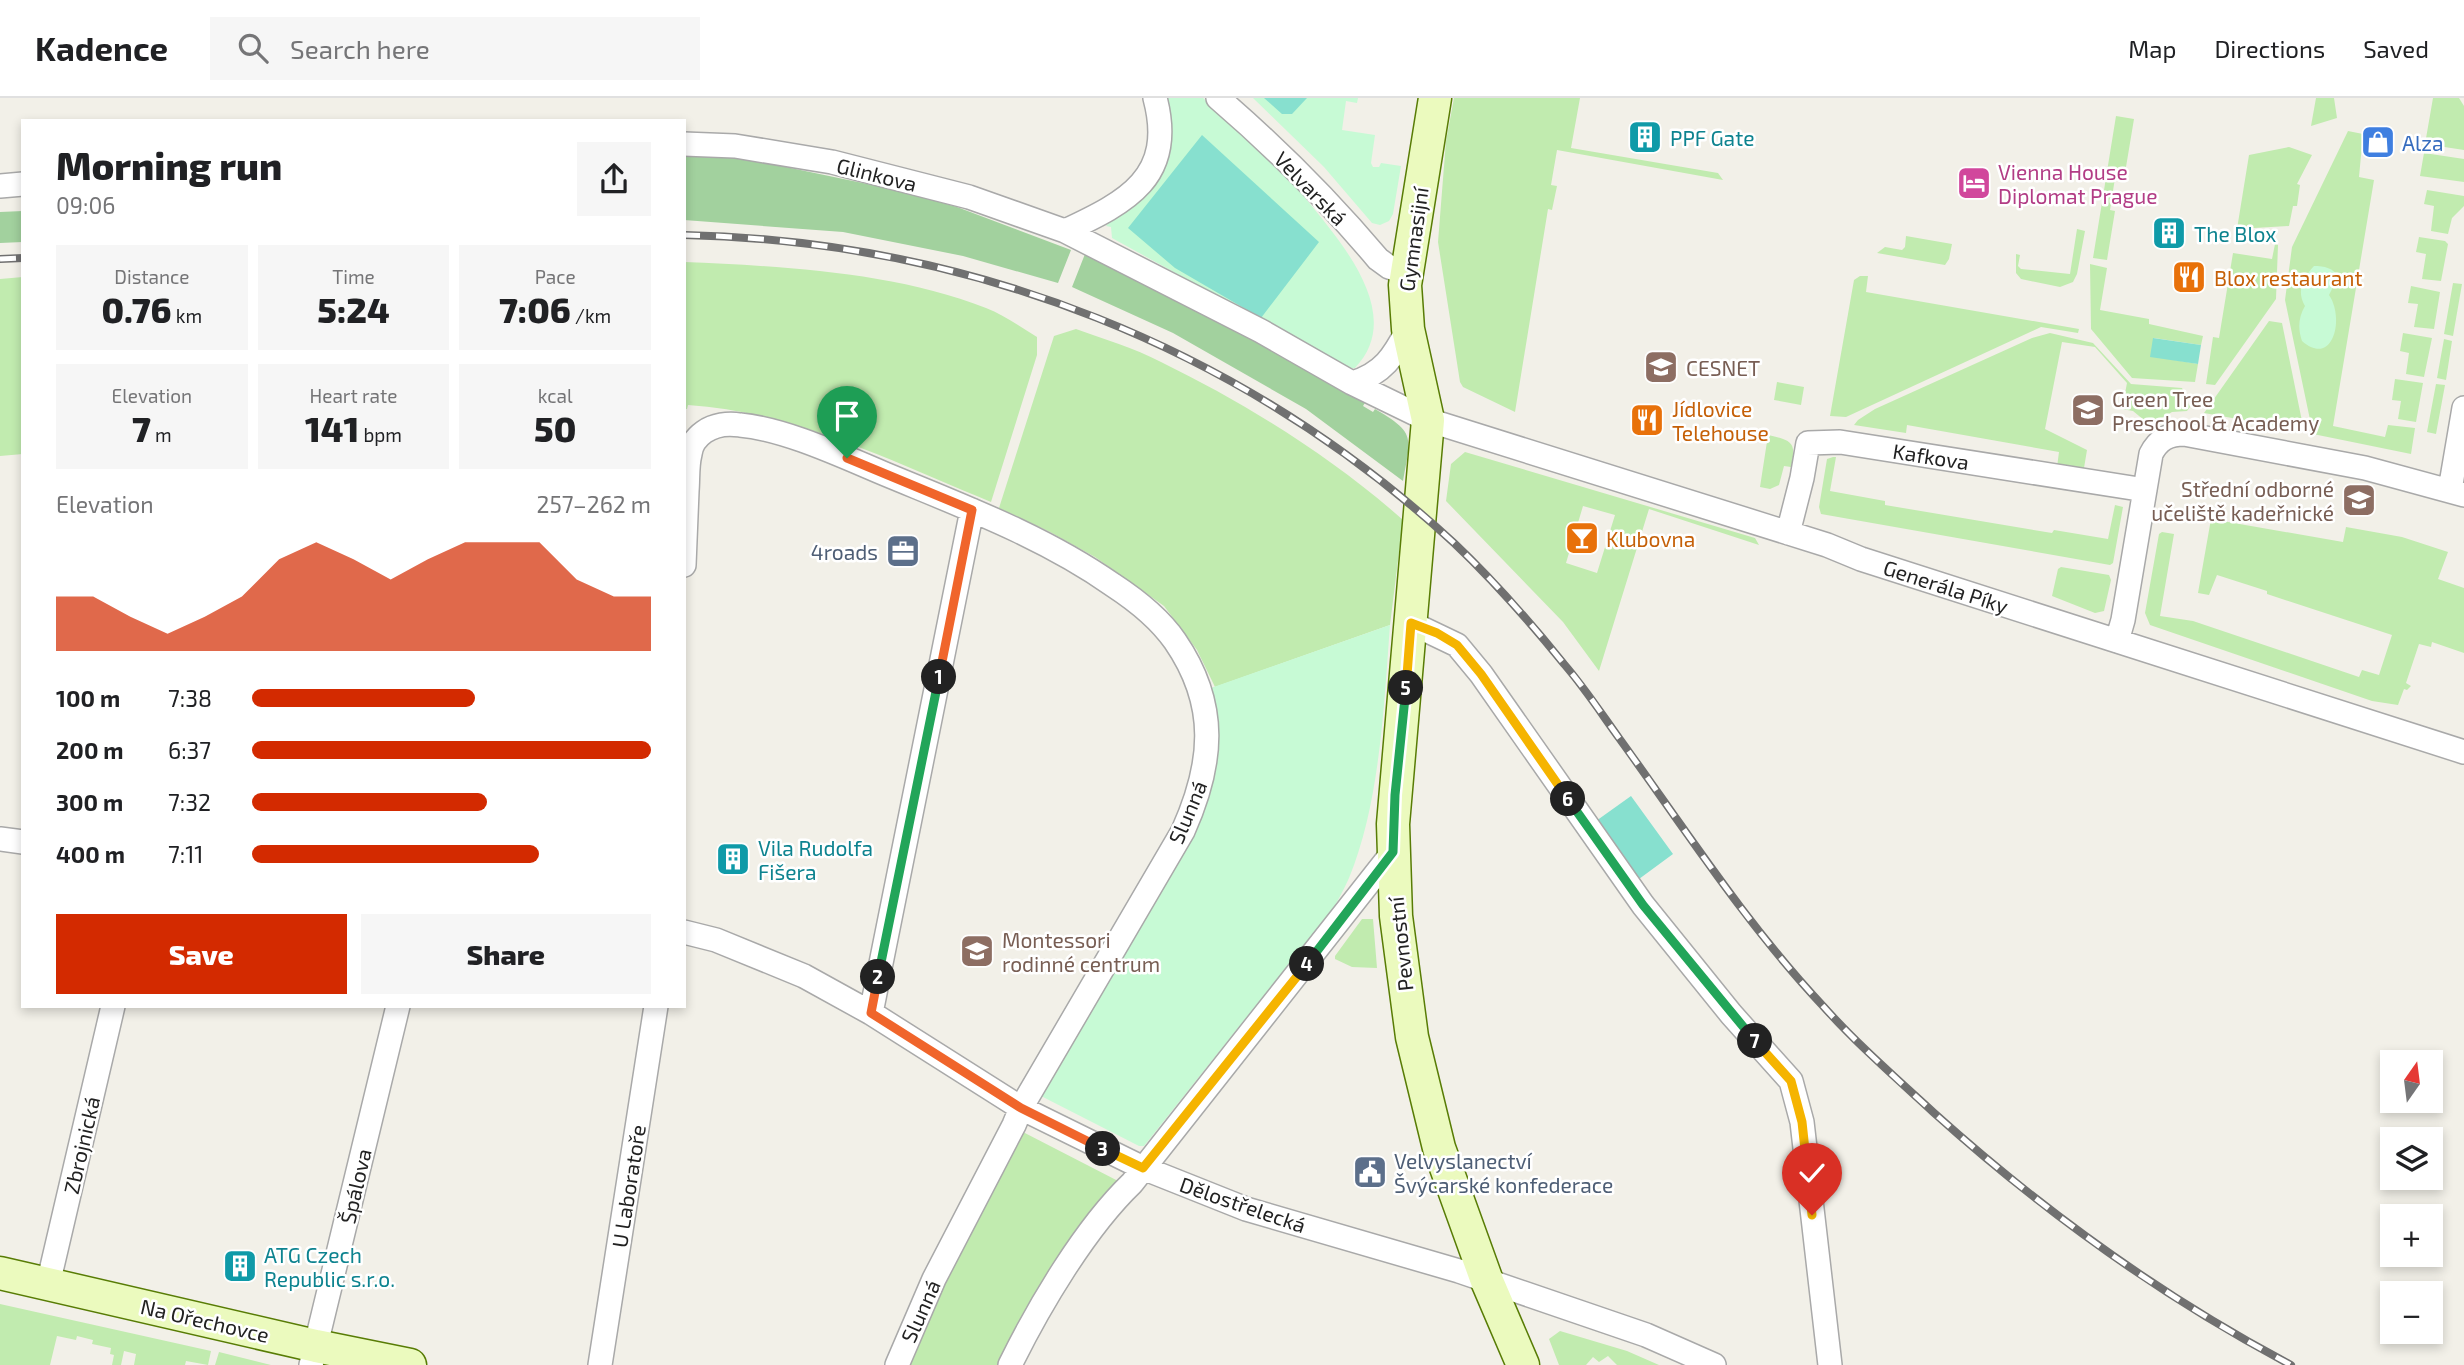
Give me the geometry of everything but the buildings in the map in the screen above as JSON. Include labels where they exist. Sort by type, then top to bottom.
[{"type":"street","points":[[1065,231],[1115,206],[1132,194],[1149,174],[1159,146],[1160,119],[1155,98]]},
{"type":"street","name":"Velvarská","points":[[1218,98],[1250,125],[1311,185],[1378,259],[1389,267],[1406,273]]},
{"type":"street","name":"Gymnasijní","points":[[1427,420],[1405,305],[1406,273],[1435,98]]},
{"type":"street","name":"Glinkova","points":[[686,144],[735,146],[832,162],[969,197],[1065,231],[1427,420]]},
{"type":"street","points":[[0,186],[21,184]]},
{"type":"street","points":[[1352,383],[1365,379],[1387,365],[1408,328]]},
{"type":"street","points":[[2117,641],[2123,620],[2151,454],[2164,438],[2176,434],[2365,468],[2457,492],[2464,408]]},
{"type":"street","name":"Generála Píky","points":[[1427,420],[1827,545],[1861,559],[2464,752]]},
{"type":"street","name":"Pevnostní","points":[[1427,420],[1394,805],[1396,916],[1405,997],[1439,1148],[1487,1281],[1523,1365]]},
{"type":"street","name":"Slunná","points":[[686,528],[692,445],[705,431],[715,426],[737,424],[775,432],[847,458],[972,510],[1051,547],[1111,583],[1145,608],[1175,640],[1202,694],[1207,737],[1203,781],[1183,831],[1021,1108],[934,1279],[897,1365]]},
{"type":"street","name":"Kafkova","points":[[1788,533],[1808,443],[1840,442],[2145,490]]},
{"type":"street","points":[[871,1013],[972,510]]},
{"type":"street","points":[[1411,623],[1437,633],[1457,645],[1481,674],[1643,905],[1731,1014],[1791,1081],[1802,1122],[1830,1365]]},
{"type":"street","points":[[0,839],[21,842]]},
{"type":"street","points":[[1010,1365],[1061,1274],[1116,1198],[1143,1168],[1393,852]]},
{"type":"street","name":"Dělostřelecká","points":[[686,933],[724,943],[804,976],[871,1013],[1021,1108],[1143,1168],[1246,1209],[1487,1281],[1646,1335],[1714,1365]]},
{"type":"street","name":"Zbrojnická","points":[[48,1284],[113,1008]]},
{"type":"street","name":"Špálova","points":[[314,1355],[398,1008]]},
{"type":"street","name":"U Laboratoře","points":[[600,1365],[656,1008]]},
{"type":"street","name":"Na Ořechovce","points":[[0,1273],[314,1355],[410,1365]]},
{"type":"green space","points":[[1162,98],[1203,98],[1308,196],[1306,199],[1350,257],[1363,280],[1371,303],[1374,325],[1369,347],[1355,368],[1348,368],[1112,238],[1111,227],[1106,226],[1135,203]]},
{"type":"green space","points":[[1253,98],[1358,98],[1357,103],[1346,101],[1342,130],[1375,135],[1371,163],[1373,167],[1379,167],[1381,163],[1401,166],[1393,214],[1389,221],[1380,225],[1372,223],[1324,167]]},
{"type":"green space","points":[[1454,98],[1580,98],[1571,148],[1718,173],[1723,180],[1557,150],[1551,185],[1557,186],[1552,210],[1548,209],[1515,412],[1463,387],[1460,382],[1438,242],[1446,141]]},
{"type":"green space","points":[[2316,98],[2334,98],[2337,118],[2311,126]]},
{"type":"green space","points":[[2433,98],[2459,98],[2464,106],[2464,150],[2425,144]]},
{"type":"green space","points":[[2116,116],[2134,119],[2124,179],[2115,178],[2110,210],[2115,211],[2107,260],[2093,258]]},
{"type":"green space","points":[[2348,131],[2363,134],[2359,177],[2374,180],[2333,426],[2385,437],[2388,425],[2415,428],[2411,454],[2313,434],[2285,300],[2292,247]]},
{"type":"green space","points":[[2289,147],[2312,155],[2297,184],[2300,185],[2297,206],[2293,206],[2289,226],[2237,229],[2249,155]]},
{"type":"green space","points":[[2424,153],[2464,159],[2464,182],[2420,176]]},
{"type":"green space","points":[[686,154],[748,159],[901,191],[957,207],[1071,250],[1058,283],[963,256],[843,232],[686,220]]},
{"type":"green space","points":[[2427,190],[2464,196],[2464,206],[2452,218],[2448,234],[2431,231],[2434,206],[2424,204]]},
{"type":"green space","points":[[21,211],[21,242],[0,243],[0,212]]},
{"type":"green space","points":[[2077,229],[2085,231],[2073,282],[2060,287],[2021,279],[2016,273],[2016,254],[2020,255],[2018,266],[2021,269],[2070,274]]},
{"type":"green space","points":[[1906,236],[1952,244],[1949,259],[1945,265],[1877,253],[1885,247],[1902,250]]},
{"type":"green space","points":[[2419,237],[2445,241],[2448,244],[2441,281],[2422,279],[2426,254],[2416,252]]},
{"type":"green space","points":[[2275,244],[2278,245],[2276,299],[2215,385],[2206,384],[2213,337],[2219,338],[2233,253],[2272,259]]},
{"type":"green space","points":[[1085,254],[1161,288],[1366,401],[1363,406],[1373,412],[1375,409],[1404,430],[1408,454],[1403,481],[1306,409],[1173,333],[1072,287]]},
{"type":"green space","points":[[686,262],[837,273],[914,286],[986,308],[1037,337],[1037,355],[991,502],[805,428],[728,410],[688,405],[687,409]]},
{"type":"green space","points":[[2090,264],[2107,268],[2100,310],[2149,319],[2149,324],[2203,336],[2201,345],[2154,338],[2151,356],[2198,364],[2195,382],[2132,378],[2091,329]]},
{"type":"green space","points":[[2314,266],[2328,268],[2338,277],[2329,295],[2334,305],[2336,327],[2333,337],[2322,348],[2313,348],[2302,341],[2299,328],[2305,306],[2301,295],[2302,285]]},
{"type":"green space","points":[[1860,276],[1868,276],[1866,292],[2079,329],[2078,333],[2041,327],[1846,417],[1830,416],[1854,280]]},
{"type":"green space","points":[[21,277],[21,454],[0,456],[0,279]]},
{"type":"green space","points":[[2453,283],[2462,284],[2453,336],[2444,334]]},
{"type":"green space","points":[[2411,286],[2440,292],[2434,329],[2414,327],[2418,304],[2408,303]]},
{"type":"green space","points":[[2269,321],[2282,323],[2304,431],[2204,413]]},
{"type":"green space","points":[[1076,329],[1151,357],[1257,414],[1318,453],[1403,520],[1390,625],[1215,687],[1197,650],[1164,606],[1095,557],[999,508],[1054,336]]},
{"type":"green space","points":[[2050,333],[2093,343],[2131,384],[2182,388],[2190,407],[2187,411],[2172,412],[2150,425],[2133,411],[2122,409],[2127,383],[2095,347],[2062,342],[2045,429],[2087,450],[2084,468],[2079,470],[2057,467],[2059,452],[1907,425],[1906,433],[1854,425],[1875,409],[2032,338]]},
{"type":"green space","points":[[2403,333],[2432,338],[2424,377],[2406,374],[2409,353],[2400,351]]},
{"type":"green space","points":[[2444,339],[2452,341],[2446,380],[2437,378]]},
{"type":"green space","points":[[2395,379],[2423,383],[2416,422],[2398,419],[2401,401],[2392,400]]},
{"type":"green space","points":[[1777,382],[1804,387],[1801,405],[1774,400]]},
{"type":"green space","points":[[2436,384],[2445,385],[2436,434],[2427,432]]},
{"type":"green space","points":[[1768,435],[1787,441],[1793,448],[1791,467],[1784,466],[1779,485],[1770,489],[1760,487]]},
{"type":"green space","points":[[1465,452],[1755,538],[1759,545],[1649,509],[1599,671],[1563,622],[1446,501],[1451,464]],"holes":[[[1583,506],[1615,515],[1597,573],[1566,563]]]},
{"type":"green space","points":[[1836,457],[1830,491],[1885,501],[1885,505],[2052,533],[2054,530],[2108,539],[2115,505],[2123,507],[2113,563],[2110,565],[1821,514],[1819,507],[1827,459]]},
{"type":"green space","points":[[2211,519],[2343,542],[2346,527],[2402,537],[2448,552],[2438,579],[2464,588],[2464,653],[2432,642],[2431,647],[2419,644],[2406,683],[2411,686],[2407,690],[2404,689],[2398,705],[2372,701],[2150,625],[2145,613],[2159,534],[2174,534],[2160,616],[2193,621],[2359,677],[2362,670],[2379,675],[2392,635],[2217,575],[2209,595],[2198,593]]},
{"type":"green space","points":[[2061,567],[2109,575],[2111,580],[2104,611],[2095,613],[2052,596],[2058,569]]},
{"type":"green space","points":[[1390,625],[1379,753],[1368,818],[1349,878],[1309,948],[1304,945],[1144,1146],[1139,1146],[1041,1096],[1175,860],[1208,689]]},
{"type":"green space","points":[[1362,919],[1373,919],[1377,968],[1352,967],[1335,959]]},
{"type":"green space","points":[[1021,1131],[1122,1183],[1003,1365],[903,1365]]},
{"type":"green space","points":[[0,1304],[211,1351],[208,1365],[186,1361],[185,1365],[134,1365],[136,1354],[124,1351],[121,1365],[112,1365],[114,1355],[110,1354],[111,1348],[92,1344],[93,1340],[77,1336],[76,1340],[57,1336],[50,1365],[0,1365]]},
{"type":"green space","points":[[1560,1331],[1627,1351],[1659,1365],[1617,1365],[1608,1356],[1599,1362],[1593,1357],[1586,1365],[1559,1365],[1549,1339]]},
{"type":"green space","points":[[219,1352],[271,1365],[215,1365]]},
{"type":"shaded area","points":[[1264,98],[1307,98],[1292,114],[1282,114]]},
{"type":"shaded area","points":[[1202,135],[1319,242],[1261,318],[1175,268],[1128,228]]},
{"type":"shaded area","points":[[2153,338],[2201,345],[2198,364],[2150,357]]},
{"type":"shaded area","points":[[1631,796],[1673,854],[1639,879],[1596,821]]},
{"type":"railway","points":[[686,235],[791,242],[896,258],[998,284],[1098,318],[1193,361],[1285,413],[1372,474],[1454,543],[1538,633],[1585,691],[1768,942],[1823,1006],[1863,1047],[2017,1184],[2104,1250],[2196,1310],[2291,1365]]},
{"type":"railway","points":[[0,259],[21,258]]},
{"type":"place","name":"PPF Gate","points":[[1645,137]]},
{"type":"place","name":"Alza","points":[[2378,142]]},
{"type":"place","name":"Vienna House Diplomat Prague","points":[[1974,183]]},
{"type":"place","name":"The Blox","points":[[2169,233]]},
{"type":"place","name":"Blox restaurant","points":[[2189,277]]},
{"type":"place","name":"CESNET","points":[[1661,367]]},
{"type":"place","name":"Green Tree Preschool & Academy","points":[[2088,410]]},
{"type":"place","name":"Jídlovice Telehouse","points":[[1647,420]]},
{"type":"place","name":"Střední odborné učeliště kadeřnické","points":[[2359,500]]},
{"type":"place","name":"Klubovna","points":[[1582,538]]},
{"type":"place","name":"4roads","points":[[903,551]]},
{"type":"place","name":"Vila Rudolfa Fišera","points":[[733,859]]},
{"type":"place","name":"Montessori rodinné centrum","points":[[977,951]]},
{"type":"place","name":"Velvyslanectví Švýcarské konfederace","points":[[1370,1172]]},
{"type":"place","name":"ATG Czech Republic s.r.o.","points":[[240,1266]]},
{"type":"route","points":[[847,458],[972,510],[871,1013],[1021,1108],[1143,1168],[1393,852],[1395,795],[1411,623],[1437,633],[1457,645],[1481,674],[1643,905],[1731,1014],[1791,1081],[1802,1122],[1812,1215]]}]
